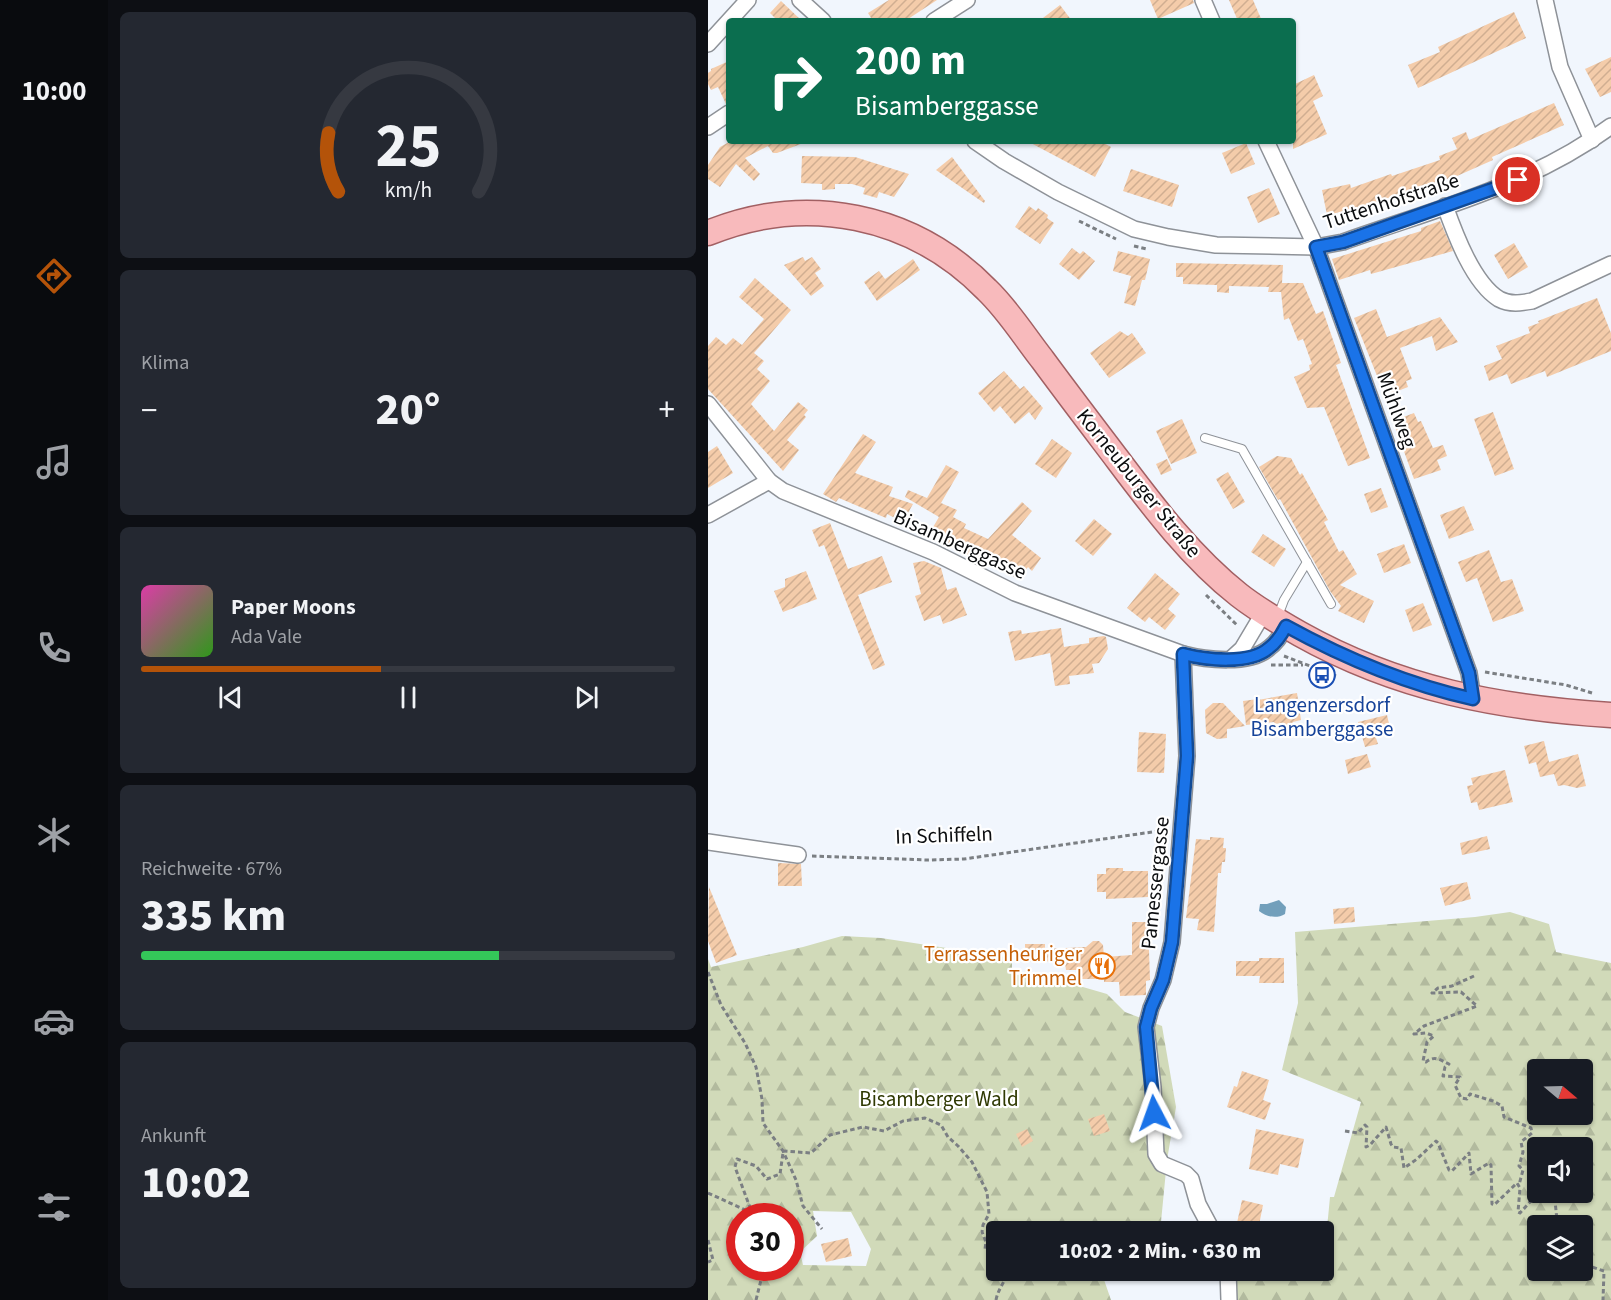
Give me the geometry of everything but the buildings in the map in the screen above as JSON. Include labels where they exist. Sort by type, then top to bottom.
[{"type":"main road","name":"Korneuburger Straße","points":[[708,233],[747,220],[782,214],[813,213],[843,215],[906,233],[952,260],[990,292],[1133,481],[1181,539],[1224,583],[1275,620],[1333,651],[1385,674],[1426,687],[1473,699],[1611,716]]},
{"type":"street","points":[[732,18],[748,0]]},
{"type":"street","points":[[800,0],[820,18]]},
{"type":"street","points":[[939,18],[967,0]]},
{"type":"street","points":[[1203,0],[1211,18]]},
{"type":"street","points":[[1545,0],[1560,67],[1592,140]]},
{"type":"street","points":[[708,44],[726,24]]},
{"type":"street","points":[[708,127],[726,115]]},
{"type":"street","name":"Tuttenhofstraße","points":[[979,144],[1058,192],[1134,229],[1216,245],[1316,247],[1343,242],[1518,180],[1562,159],[1611,126]]},
{"type":"street","name":"Mühlweg","points":[[1267,144],[1316,247],[1469,673],[1473,699]]},
{"type":"street","points":[[1445,206],[1465,255],[1490,291],[1500,300],[1521,304],[1532,301],[1611,264]]},
{"type":"street","name":"Bisamberggasse","points":[[708,404],[769,481],[783,492],[933,552],[1015,593],[1202,659],[1242,659],[1270,648]]},
{"type":"street","points":[[708,515],[769,481]]},
{"type":"street","points":[[1231,659],[1251,636],[1275,620]]},
{"type":"street","points":[[1270,648],[1275,620]]},
{"type":"street","name":"Pamessergasse","points":[[1183,654],[1187,756],[1171,951],[1146,1027],[1156,1154],[1162,1164],[1186,1174],[1191,1179],[1198,1204],[1207,1221]]},
{"type":"street","points":[[708,843],[798,855]]},
{"type":"street","points":[[1228,1281],[1229,1300]]},
{"type":"lane","points":[[1205,438],[1242,449],[1330,604]]},
{"type":"lane","points":[[1275,620],[1307,562]]},
{"type":"path","points":[[1203,592],[1251,636]]},
{"type":"path","points":[[1270,648],[1305,664]]},
{"type":"path","points":[[1485,672],[1566,685],[1593,693]]},
{"type":"path","points":[[1501,685],[1502,675]]},
{"type":"path","name":"In Schiffeln","points":[[798,855],[964,860],[1182,828]]},
{"type":"path","points":[[708,972],[721,1005],[745,1042],[756,1067],[762,1099],[763,1123],[783,1151],[796,1180],[803,1206],[822,1229]]},
{"type":"path","points":[[1474,976],[1452,986],[1438,988],[1432,993],[1461,992],[1477,1006],[1424,1026],[1414,1034],[1426,1033],[1434,1036],[1427,1042],[1424,1061],[1437,1058],[1449,1065],[1445,1067],[1443,1076],[1460,1077],[1455,1085],[1461,1098],[1467,1099],[1470,1094],[1493,1101],[1502,1106],[1504,1117],[1531,1128],[1532,1132],[1521,1142],[1522,1152],[1518,1167],[1524,1170],[1520,1185],[1518,1212],[1520,1213],[1529,1203]]},
{"type":"path","points":[[783,1151],[811,1153],[830,1135],[863,1127],[884,1131],[903,1121],[925,1118],[941,1125],[948,1137],[972,1162],[987,1192],[989,1214],[983,1224],[982,1232],[986,1242]]},
{"type":"path","points":[[1345,1131],[1358,1133],[1365,1125],[1367,1127],[1366,1147],[1386,1126],[1391,1144],[1401,1148],[1404,1168],[1436,1140],[1449,1170],[1452,1171],[1470,1154],[1471,1174],[1489,1163],[1491,1165],[1492,1204],[1494,1205],[1514,1185],[1517,1183],[1520,1185]]},
{"type":"path","points":[[748,1203],[735,1167],[737,1159],[756,1166],[767,1179],[780,1174],[783,1151]]},
{"type":"path","points":[[708,1192],[730,1203]]},
{"type":"path","points":[[708,1240],[713,1260],[708,1262]]},
{"type":"path","points":[[1593,1267],[1604,1271],[1603,1300]]},
{"type":"path","points":[[756,1300],[761,1281]]},
{"type":"path","points":[[996,1300],[998,1290],[1005,1281]]},
{"type":"green space","points":[[1510,912],[1549,924],[1556,952],[1611,963],[1611,1300],[1229,1300],[1232,1281],[1334,1281],[1334,1221],[1328,1221],[1330,1197],[1334,1197],[1361,1102],[1282,1070],[1298,1003],[1295,932]]},
{"type":"green space","name":"Bisamberger Wald","points":[[842,936],[881,938],[1012,958],[1012,975],[1045,976],[1107,994],[1125,1012],[1162,1026],[1176,1107],[1167,1160],[1161,1221],[986,1221],[986,1281],[1104,1281],[1111,1300],[708,1300],[708,959],[711,967]]},
{"type":"water","points":[[1279,900],[1286,907],[1285,914],[1272,917],[1259,911],[1260,904]]},
{"type":"place","name":"Langenzersdorf Bisamberggasse","points":[[1322,675]]},
{"type":"place","name":"Terrassenheuriger Trimmel","points":[[1102,966]]},
{"type":"route","points":[[1154,1113],[1146,1027],[1163,980],[1172,942],[1187,756],[1183,654],[1202,659],[1242,659],[1270,648],[1286,626],[1314,642],[1393,677],[1473,699],[1469,673],[1316,247],[1343,242],[1518,180]]}]
